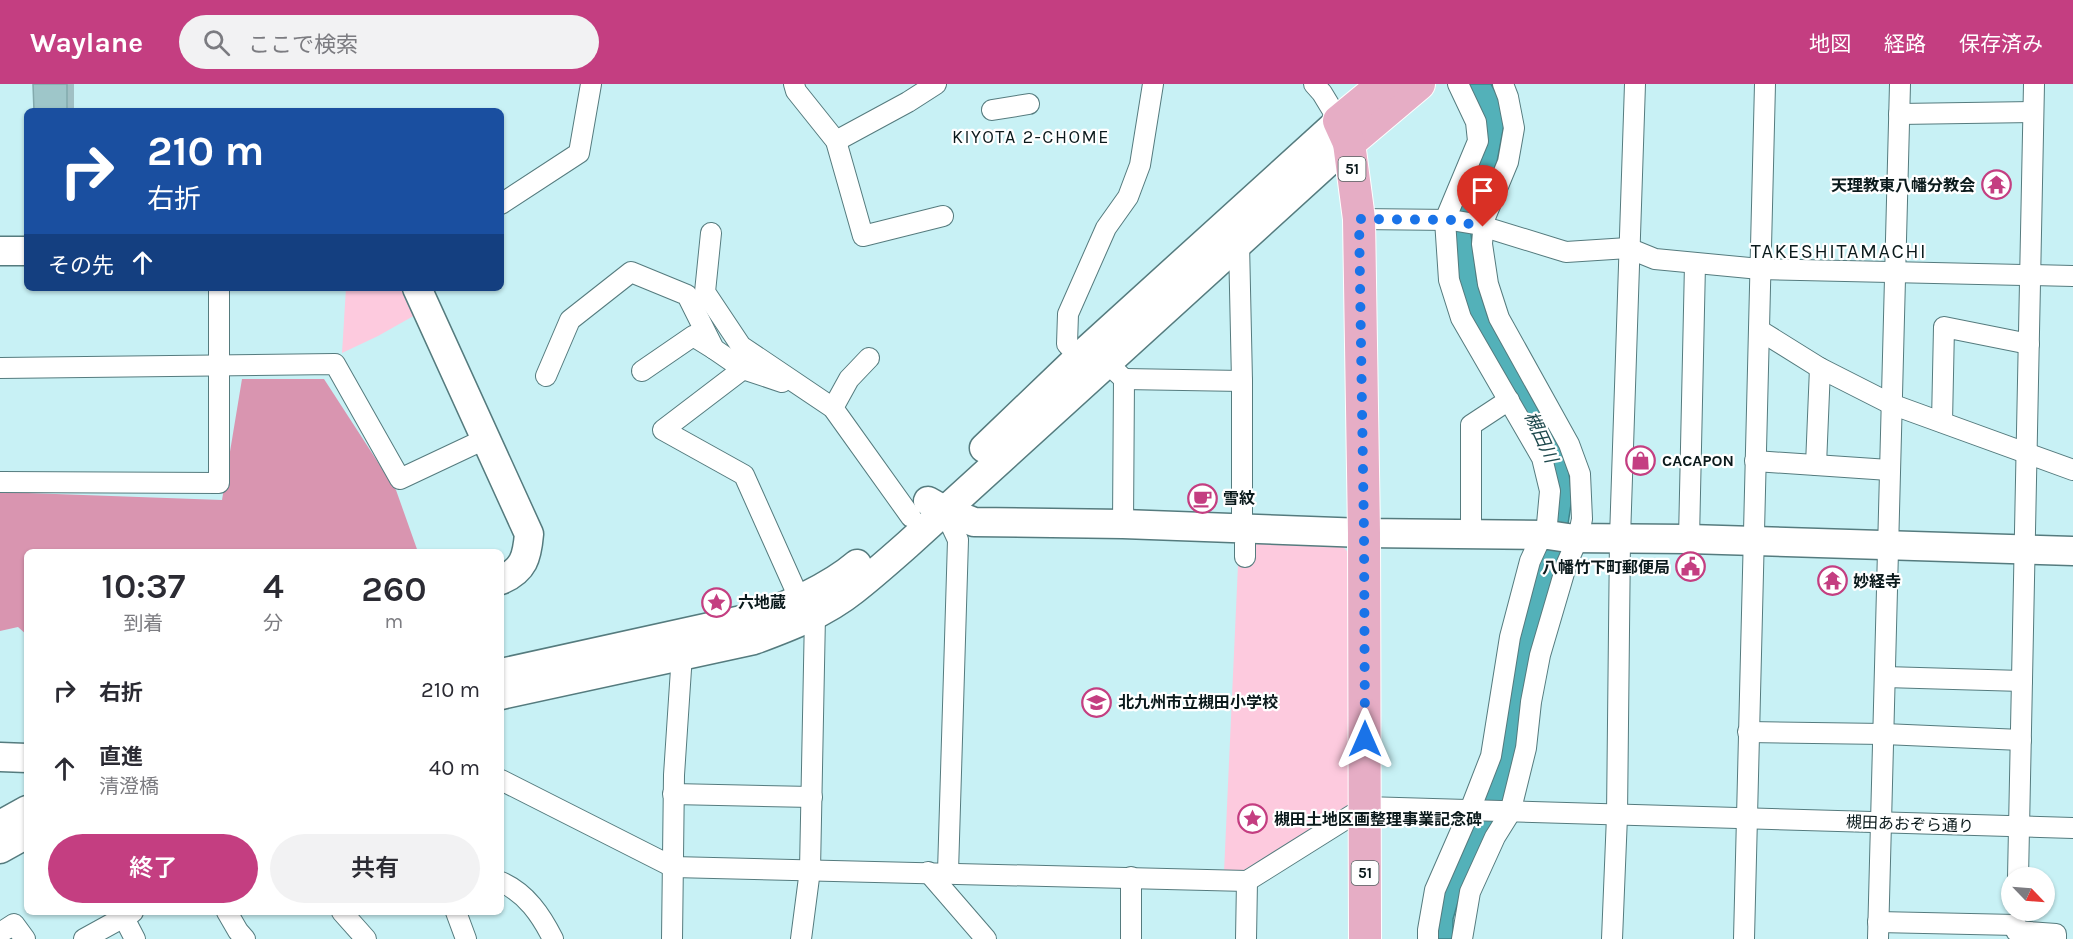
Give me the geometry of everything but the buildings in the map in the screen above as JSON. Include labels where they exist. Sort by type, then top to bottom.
[{"type":"main road","points":[[1344,132],[1384,84]]},
{"type":"main road","name":"51","points":[[1365,939],[1364,533],[1359,219],[1344,132],[1419,84]]},
{"type":"street","points":[[504,202],[579,153],[591,84]]},
{"type":"street","points":[[794,84],[796,91],[836,141],[863,236],[943,216]]},
{"type":"street","points":[[836,141],[936,84]]},
{"type":"street","points":[[1153,84],[1140,165],[1128,197],[1106,228],[1068,314],[1067,344],[1103,366],[1242,381]]},
{"type":"street","points":[[1314,84],[1322,93],[1344,132]]},
{"type":"street","points":[[1458,84],[1476,122],[1478,141],[1448,220],[1449,280],[1461,318],[1542,458],[1550,491],[1547,525],[1558,537],[1567,563],[1540,655],[1526,748],[1506,813],[1470,892],[1462,939]]},
{"type":"street","points":[[1428,939],[1435,890],[1474,810],[1491,756],[1510,637],[1530,561],[1582,519],[1580,474],[1569,444],[1499,318],[1488,284],[1479,226],[1484,220],[1508,162],[1515,128],[1509,98],[1503,84]]},
{"type":"street","points":[[1612,939],[1617,816],[1620,538],[1635,84]]},
{"type":"street","points":[[1744,939],[1765,84]]},
{"type":"street","points":[[1900,84],[1878,930],[2016,926],[2056,934],[2056,939]]},
{"type":"street","points":[[2018,867],[2034,84]]},
{"type":"street","points":[[992,110],[1029,104]]},
{"type":"street","points":[[1899,114],[2033,112]]},
{"type":"street","points":[[1103,366],[1344,132]]},
{"type":"street","points":[[504,672],[750,618],[778,609],[853,592],[928,509],[1103,366],[1239,243],[1344,132]]},
{"type":"street","points":[[1359,219],[1448,220],[1479,226],[1566,252],[1628,248],[1655,259],[1695,264],[1760,269],[2073,276]]},
{"type":"street","points":[[711,233],[705,292],[741,346],[833,408],[958,540],[948,872]]},
{"type":"street","points":[[1239,243],[1244,543]]},
{"type":"street","points":[[0,251],[24,251]]},
{"type":"street","points":[[1689,539],[1695,264]]},
{"type":"street","points":[[546,376],[570,320],[631,272],[687,295],[714,350]]},
{"type":"street","points":[[0,482],[219,483],[219,291]]},
{"type":"street","points":[[418,291],[529,534],[527,556],[519,568],[504,578]]},
{"type":"street","points":[[1942,422],[1944,327],[2029,344]]},
{"type":"street","points":[[1759,330],[1820,368],[1891,404],[2073,470]]},
{"type":"street","points":[[642,371],[693,336],[744,369],[810,392]]},
{"type":"street","points":[[833,408],[849,380],[869,358]]},
{"type":"street","points":[[0,368],[335,364],[400,479],[485,439]]},
{"type":"street","points":[[1103,366],[1123,524]]},
{"type":"street","points":[[1816,465],[1820,368]]},
{"type":"street","points":[[744,369],[663,430],[744,475],[807,602],[812,797],[810,870],[801,939]]},
{"type":"street","points":[[1471,535],[1471,425],[1509,400]]},
{"type":"street","points":[[1755,461],[1889,470]]},
{"type":"street","points":[[928,509],[974,522],[1123,524],[1244,543],[1364,533],[1689,539],[2073,551]]},
{"type":"street","points":[[504,694],[754,639],[788,628],[807,602]]},
{"type":"street","points":[[672,939],[673,794],[682,654]]},
{"type":"street","points":[[1885,677],[2022,681]]},
{"type":"street","points":[[1748,732],[1884,734],[2021,740]]},
{"type":"street","points":[[0,757],[24,758]]},
{"type":"street","points":[[504,782],[673,867],[1247,881],[1365,807],[1474,810]]},
{"type":"street","points":[[673,794],[812,797]]},
{"type":"street","name":"槻田あおぞら通り","points":[[1474,810],[1506,813],[2073,828]]},
{"type":"street","points":[[0,825],[24,812]]},
{"type":"street","points":[[0,849],[24,836]]},
{"type":"street","points":[[928,872],[986,939]]},
{"type":"street","points":[[1131,877],[1131,939]]},
{"type":"street","points":[[1246,939],[1247,881]]},
{"type":"street","points":[[504,883],[513,887],[528,901],[542,918],[553,939]]},
{"type":"street","points":[[84,939],[123,915]]},
{"type":"street","points":[[125,915],[135,939]]},
{"type":"street","points":[[229,915],[245,939]]},
{"type":"street","points":[[345,915],[366,939]]},
{"type":"street","points":[[457,915],[466,939]]},
{"type":"street","points":[[0,933],[14,924],[26,939]]},
{"type":"shaded area","points":[[346,291],[406,291],[417,314],[342,353]]},
{"type":"shaded area","points":[[242,379],[324,379],[396,490],[417,549],[24,549],[24,632],[18,627],[0,631],[0,492],[222,500]]},
{"type":"shaded area","points":[[1239,543],[1341,544],[1350,555],[1349,801],[1347,808],[1241,872],[1224,872]]},
{"type":"water","name":"槻田川","points":[[1468,84],[1491,84],[1498,96],[1504,125],[1497,162],[1475,215],[1471,234],[1477,280],[1488,317],[1561,450],[1569,473],[1572,498],[1564,550],[1507,798],[1461,892],[1453,919],[1453,939],[1435,939],[1437,905],[1504,698],[1555,496],[1459,296],[1452,254],[1456,206],[1479,155]]},
{"type":"place","name":"天理教東八幡分教会","points":[[1996,185]]},
{"type":"place","name":"CACAPON","points":[[1641,460]]},
{"type":"place","name":"雪紋","points":[[1202,498]]},
{"type":"place","name":"八幡竹下町郵便局","points":[[1691,567]]},
{"type":"place","name":"妙経寺","points":[[1832,581]]},
{"type":"place","name":"六地蔵","points":[[717,602]]},
{"type":"place","name":"北九州市立槻田小学校","points":[[1097,702]]},
{"type":"place","name":"槻田土地区画整理事業記念碑","points":[[1253,819]]},
{"type":"district","name":"KIYOTA 2-CHOME","points":[[1031,137]]},
{"type":"district","name":"TAKESHITAMACHI","points":[[1839,251]]},
{"type":"route","points":[[1365,739],[1359,219],[1451,220],[1483,227]]}]
